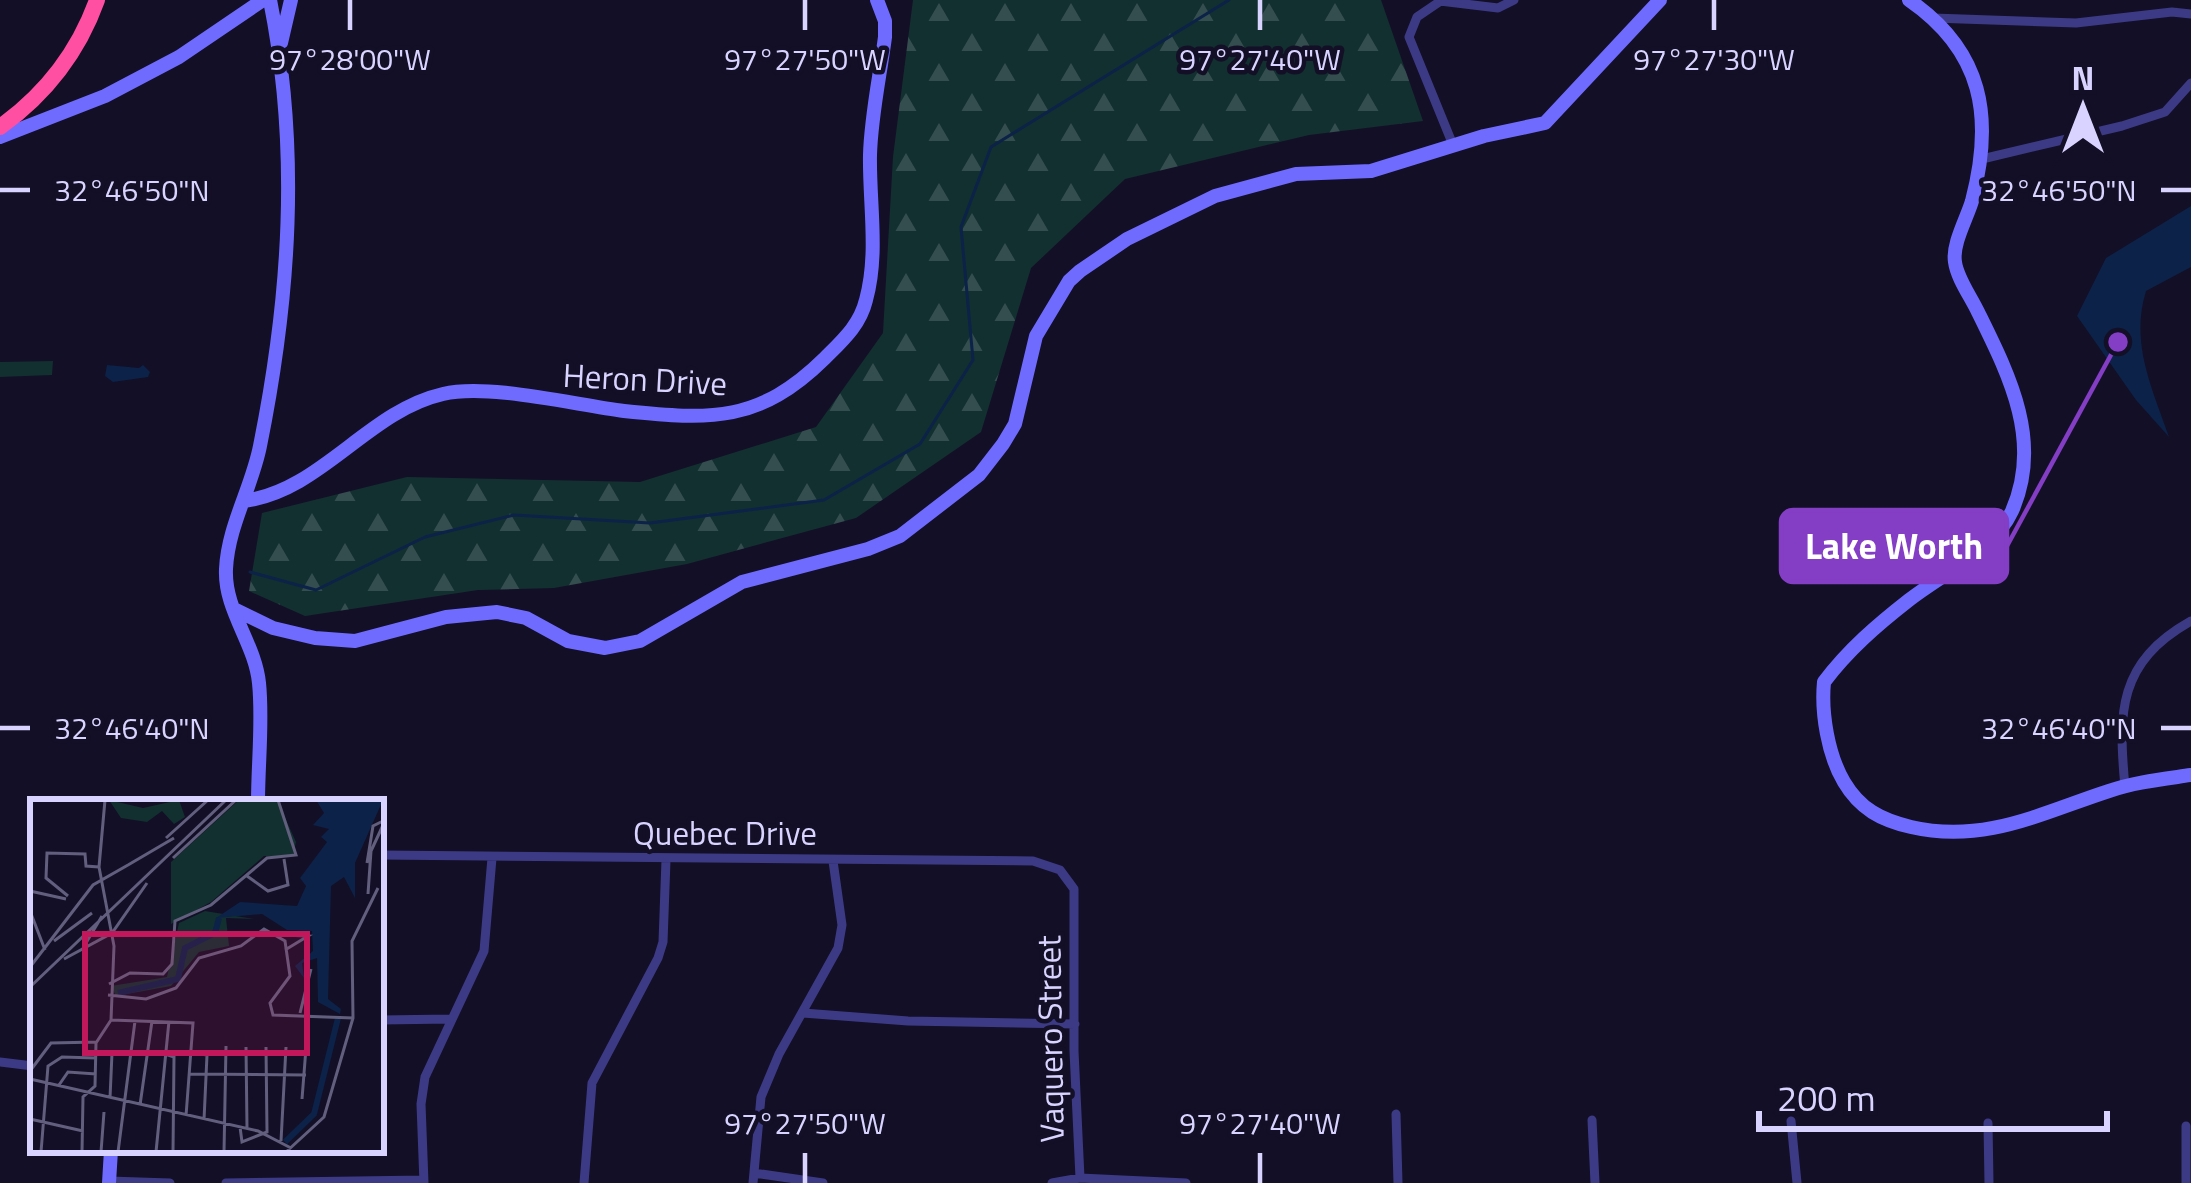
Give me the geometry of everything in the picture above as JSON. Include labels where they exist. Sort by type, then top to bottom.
[{"type":"highway","points":[[0,127],[42,93],[85,31],[98,0]]},
{"type":"street","points":[[0,137],[133,81],[267,0],[280,48],[290,201],[284,307],[259,451],[234,526],[226,569],[259,682],[258,799]]},
{"type":"street","points":[[280,48],[291,0]]},
{"type":"street","name":"Heron Drive","points":[[244,501],[281,492],[389,418],[442,394],[483,393],[629,411],[721,415],[772,402],[856,326],[865,305],[871,279],[870,152],[885,37],[877,0]]},
{"type":"street","points":[[1453,146],[1409,37],[1417,17],[1441,1],[1498,8],[1514,0]]},
{"type":"street","points":[[234,609],[273,628],[355,641],[446,617],[497,612],[526,618],[568,641],[605,648],[640,641],[742,581],[868,549],[900,536],[979,475],[1003,444],[1015,424],[1036,336],[1069,281],[1127,239],[1189,206],[1262,182],[1296,174],[1371,171],[1545,123],[1660,0]]},
{"type":"street","points":[[1909,0],[1958,45],[1977,81],[1982,159],[1955,263],[2015,393],[2022,417],[2022,486],[2010,518],[1991,539],[1858,642],[1832,672],[1823,692],[1830,748],[1839,774],[1860,804],[1880,818],[1933,832],[1996,830],[2125,787],[2191,775]]},
{"type":"street","points":[[1932,18],[2076,23],[2191,14]]},
{"type":"street","points":[[1982,159],[2164,112],[2191,83]]},
{"type":"street","points":[[2125,787],[2119,726],[2128,691],[2157,645],[2191,621]]},
{"type":"street","name":"Quebec Drive","points":[[384,855],[1033,861],[1064,874]]},
{"type":"street","points":[[226,1183],[424,1181],[425,1077],[484,951],[492,858]]},
{"type":"street","points":[[584,1183],[592,1083],[663,942],[666,860]]},
{"type":"street","points":[[823,1183],[753,1178],[761,1096],[838,948],[842,925],[833,861]]},
{"type":"street","name":"Vaquero Street","points":[[1052,1183],[1080,1178],[1074,889],[1064,874]]},
{"type":"street","points":[[803,1013],[908,1022],[1075,1024]]},
{"type":"street","points":[[384,1020],[450,1019]]},
{"type":"street","points":[[0,1062],[30,1066]]},
{"type":"street","points":[[1396,1114],[1398,1183]]},
{"type":"street","points":[[1592,1120],[1595,1183]]},
{"type":"street","points":[[1791,1121],[1797,1183]]},
{"type":"street","points":[[1988,1123],[1989,1183]]},
{"type":"street","points":[[2186,1126],[2186,1183]]},
{"type":"street","points":[[1080,1178],[1186,1183]]},
{"type":"street","points":[[109,1182],[170,1183]]},
{"type":"green space","points":[[913,0],[1381,0],[1423,121],[1309,135],[1125,179],[1031,268],[981,432],[856,518],[687,564],[554,588],[478,590],[305,616],[249,591],[262,513],[407,477],[640,482],[816,427],[883,333],[893,157]]},
{"type":"green space","points":[[53,361],[52,375],[0,377],[0,362]]},
{"type":"water","points":[[2191,206],[2191,267],[2146,291],[2140,329],[2145,365],[2169,437],[2136,400],[2077,316],[2106,258]]},
{"type":"water","points":[[107,365],[143,365],[150,372],[148,377],[113,382],[105,376]]},
{"type":"waterway","points":[[250,572],[316,590],[425,537],[514,515],[650,523],[824,500],[920,444],[973,360],[961,227],[991,147],[1229,0]]},
{"type":"place","name":"Lake Worth","points":[[2118,342]]}]
